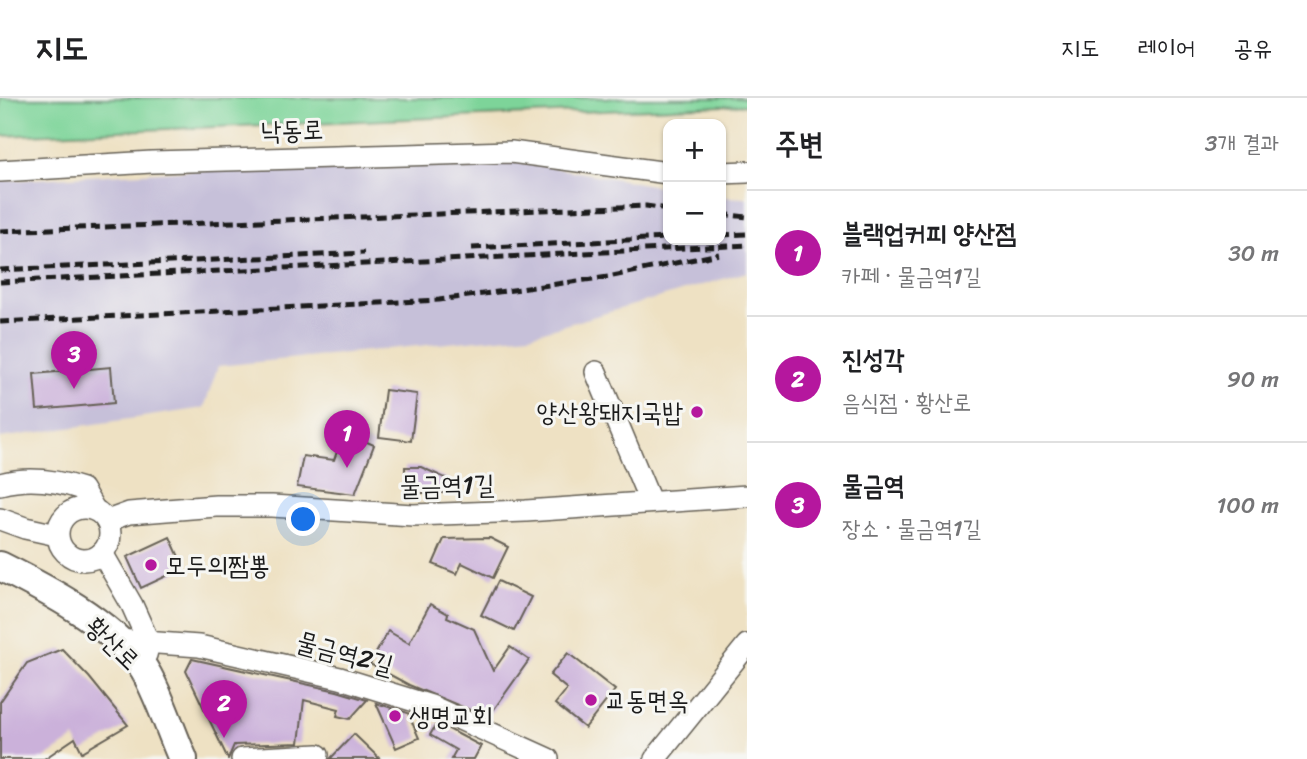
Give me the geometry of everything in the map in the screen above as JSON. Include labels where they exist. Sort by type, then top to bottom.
[{"type":"main road","name":"황산로","points":[[0,566],[43,588],[117,640],[146,655],[183,759]]},
{"type":"street","name":"낙동로","points":[[0,171],[166,161],[511,152],[663,172]]},
{"type":"street","points":[[726,173],[747,172]]},
{"type":"street","points":[[596,372],[650,501]]},
{"type":"street","points":[[1,483],[32,480],[61,482],[82,489],[100,515],[110,538],[102,553],[86,561],[69,557],[58,543],[58,526],[69,512],[76,509],[100,515]]},
{"type":"street","name":"물금역1길","points":[[100,515],[216,506],[272,506],[413,515],[526,511],[747,496]]},
{"type":"street","points":[[0,519],[57,535]]},
{"type":"street","points":[[102,553],[132,605],[146,655]]},
{"type":"street","points":[[655,759],[747,645]]},
{"type":"street","name":"물금역2길","points":[[146,655],[199,646],[341,678],[431,706],[548,759]]},
{"type":"street","points":[[242,759],[318,755]]},
{"type":"shaded area","points":[[477,154],[663,187],[663,245],[726,245],[726,197],[747,198],[747,272],[530,335],[218,366],[204,408],[0,438],[0,181]]},
{"type":"green space","points":[[0,98],[747,98],[747,105],[0,136]]},
{"type":"building","points":[[111,367],[114,403],[37,410],[34,374]]},
{"type":"building","points":[[385,390],[417,394],[411,441],[379,437]]},
{"type":"building","points":[[344,432],[374,445],[355,494],[297,487],[303,456],[334,460]]},
{"type":"building","points":[[405,467],[421,467],[456,483],[456,493],[415,493],[415,482],[405,482]]},
{"type":"building","points":[[170,537],[184,568],[141,588],[127,557]]},
{"type":"building","points":[[490,538],[508,547],[493,578],[462,563],[457,574],[433,564],[444,539]]},
{"type":"building","points":[[498,581],[531,597],[514,631],[481,615]]},
{"type":"building","points":[[430,604],[448,614],[447,617],[474,629],[493,671],[510,647],[529,660],[492,712],[482,715],[409,685],[370,664],[388,631],[409,643]]},
{"type":"building","points":[[62,649],[128,725],[82,752],[75,738],[44,759],[0,759],[0,702],[27,663]]},
{"type":"building","points":[[568,653],[615,690],[585,728],[555,704],[567,689],[550,675]]},
{"type":"building","points":[[192,659],[367,700],[350,719],[337,716],[339,709],[304,700],[299,743],[234,745],[228,759],[186,671]]},
{"type":"building","points":[[376,703],[408,713],[419,738],[396,748]]},
{"type":"building","points":[[437,723],[481,746],[474,759],[451,759],[456,750],[430,735]]},
{"type":"building","points":[[354,734],[380,759],[330,759]]},
{"type":"railway","points":[[0,231],[646,206],[663,208]]},
{"type":"railway","points":[[726,215],[747,217]]},
{"type":"railway","points":[[726,235],[747,234]]},
{"type":"railway","points":[[472,248],[663,238]]},
{"type":"railway","points":[[0,282],[747,245]]},
{"type":"railway","points":[[0,270],[364,253]]},
{"type":"railway","points":[[0,322],[439,300],[608,277],[719,254]]},
{"type":"place","name":"물금역","points":[[74,389]]},
{"type":"place","name":"양산왕돼지국밥","points":[[697,412]]},
{"type":"place","name":"블랙업커피 양산점","points":[[347,468]]},
{"type":"place","name":"모두의짬뽕","points":[[151,565]]},
{"type":"place","name":"교동면옥","points":[[591,700]]},
{"type":"place","name":"생명교회","points":[[395,716]]},
{"type":"place","name":"진성각","points":[[224,738]]}]
